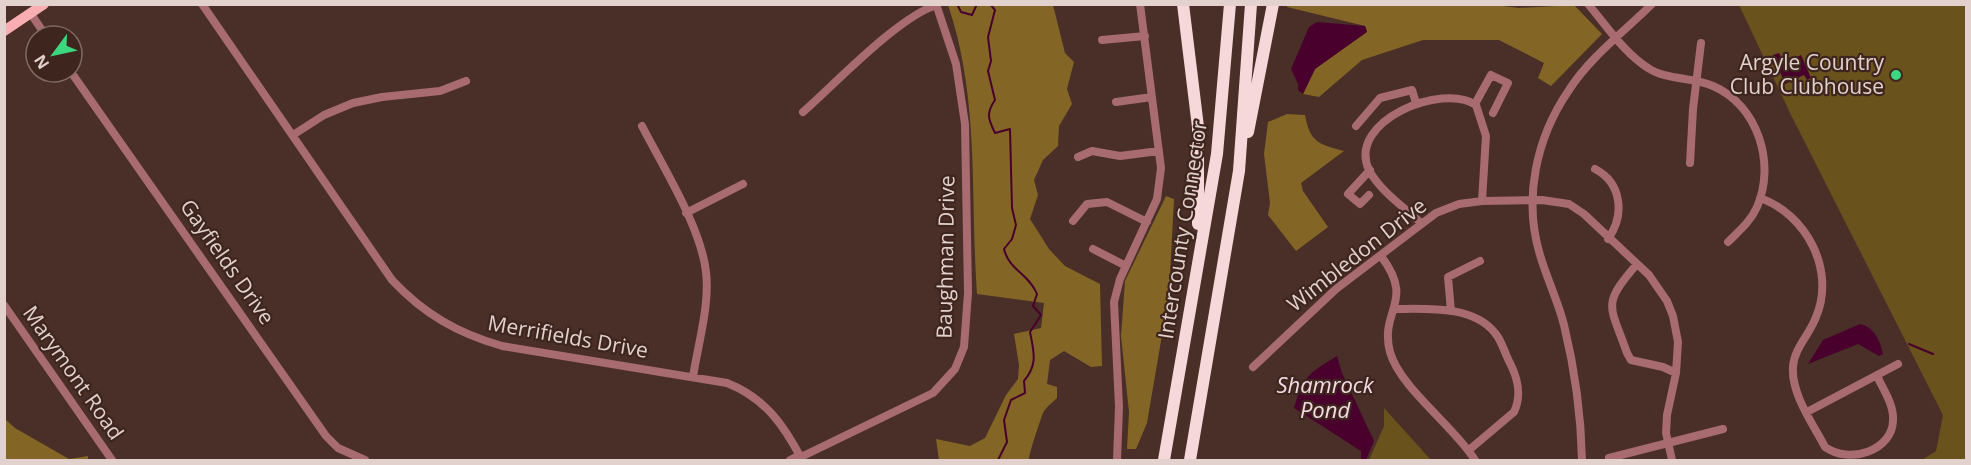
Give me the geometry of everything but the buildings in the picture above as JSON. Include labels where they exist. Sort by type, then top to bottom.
[{"type":"highway","points":[[1183,4],[1198,127],[1198,255]]},
{"type":"highway","name":"Intercounty Connector","points":[[1164,460],[1217,154],[1230,4]]},
{"type":"highway","name":"Intercounty Connector","points":[[1190,460],[1239,171],[1251,4]]},
{"type":"highway","points":[[1239,171],[1264,63],[1273,4]]},
{"type":"main road","points":[[4,31],[44,4]]},
{"type":"street","name":"Merrifields Drive","points":[[202,4],[392,280],[408,298],[434,318],[466,335],[502,346],[727,383],[760,400],[779,420],[801,458]]},
{"type":"street","points":[[1117,460],[1119,407],[1113,302],[1160,187],[1159,151],[1140,4]]},
{"type":"street","points":[[1588,4],[1638,61],[1665,75],[1698,81],[1715,87],[1732,98],[1756,129],[1765,161],[1760,198],[1750,219],[1728,242]]},
{"type":"street","points":[[1582,460],[1581,414],[1574,371],[1563,322],[1540,254],[1534,227],[1533,200],[1536,170],[1545,135],[1557,108],[1584,71],[1652,4]]},
{"type":"street","points":[[803,112],[905,21],[936,5]]},
{"type":"street","name":"Baughman Drive","points":[[790,460],[801,458],[933,393],[955,369],[964,347],[968,293],[965,124],[956,64],[936,5]]},
{"type":"street","points":[[31,14],[38,24]]},
{"type":"street","points":[[1102,40],[1145,36]]},
{"type":"street","points":[[1690,163],[1693,110],[1701,43]]},
{"type":"street","points":[[1482,201],[1486,136],[1475,104],[1491,75],[1508,83],[1493,113]]},
{"type":"street","points":[[293,135],[324,115],[354,103],[382,97],[440,91],[466,81]]},
{"type":"street","name":"Gayfields Drive","points":[[79,84],[326,436],[347,454],[365,460]]},
{"type":"street","points":[[1356,126],[1380,98],[1412,90],[1416,103]]},
{"type":"street","points":[[1116,102],[1152,97]]},
{"type":"street","points":[[1421,223],[1382,188],[1370,170],[1367,148],[1373,133],[1382,122],[1416,103],[1458,97],[1475,104]]},
{"type":"street","points":[[642,126],[702,249],[707,273],[693,376]]},
{"type":"street","points":[[1078,157],[1092,151],[1120,156],[1159,151]]},
{"type":"street","points":[[1595,169],[1606,174],[1621,209],[1616,228],[1608,239]]},
{"type":"street","points":[[1369,195],[1360,204],[1348,194],[1370,170]]},
{"type":"street","points":[[686,213],[743,184]]},
{"type":"street","points":[[1760,198],[1779,204],[1794,217],[1808,238],[1821,268],[1823,282],[1821,306],[1797,351],[1793,365],[1793,384],[1825,447],[1834,455],[1849,459],[1866,454],[1886,439],[1894,423],[1893,411],[1877,376]]},
{"type":"street","name":"Wimbledon Drive","points":[[1252,367],[1336,289],[1421,223],[1451,207],[1482,201],[1533,200],[1569,204],[1584,214],[1608,239],[1649,275],[1667,301],[1673,316],[1678,342],[1676,373],[1666,415],[1667,443],[1672,460]]},
{"type":"street","points":[[1073,221],[1088,204],[1101,202],[1147,222]]},
{"type":"street","points":[[1093,249],[1126,266]]},
{"type":"street","points":[[1381,256],[1398,287],[1388,331],[1389,349],[1394,365],[1469,450],[1475,460]]},
{"type":"street","points":[[1451,311],[1448,277],[1480,261]]},
{"type":"street","points":[[1637,264],[1614,292],[1610,304],[1627,353],[1631,360],[1663,367],[1676,373]]},
{"type":"street","name":"Marymont Road","points":[[4,305],[112,460]]},
{"type":"street","points":[[1394,309],[1451,311],[1467,315],[1486,325],[1496,334],[1516,376],[1519,394],[1514,412],[1469,450]]},
{"type":"street","points":[[1807,412],[1898,363]]},
{"type":"street","points":[[1609,458],[1624,458],[1667,443],[1723,429]]},
{"type":"shaded area","points":[[1288,4],[1487,4],[1519,8],[1574,5],[1602,34],[1551,86],[1538,78],[1544,63],[1499,40],[1423,40],[1362,60],[1319,97],[1303,94],[1315,69],[1367,31],[1365,26],[1287,7]]},
{"type":"shaded area","points":[[948,5],[1053,5],[1065,53],[1074,62],[1067,89],[1072,104],[1059,126],[1058,146],[1043,160],[1034,180],[1038,195],[1030,219],[1049,249],[1065,266],[1100,284],[1102,366],[1091,367],[1064,351],[1050,360],[1047,384],[1057,387],[1057,398],[1043,413],[1029,460],[939,460],[936,439],[970,446],[985,438],[1006,395],[1018,379],[1019,365],[1014,334],[1041,328],[1044,303],[977,294],[969,112],[958,40]]},
{"type":"shaded area","points":[[1739,5],[1966,5],[1966,460],[1922,460],[1936,451],[1943,415],[1791,115]]},
{"type":"shaded area","points":[[1287,114],[1305,115],[1310,131],[1317,140],[1322,144],[1344,151],[1301,183],[1303,191],[1328,227],[1296,251],[1268,215],[1270,203],[1264,154],[1268,122]]},
{"type":"shaded area","points":[[1166,196],[1174,199],[1169,294],[1147,423],[1136,449],[1127,449],[1129,412],[1121,336],[1125,281]]},
{"type":"shaded area","points":[[1384,408],[1431,460],[1369,460],[1384,426]]},
{"type":"shaded area","points":[[5,419],[15,428],[69,459],[88,456],[88,460],[5,460]]},
{"type":"water","points":[[1317,22],[1365,26],[1367,32],[1315,69],[1303,94],[1298,90],[1298,84],[1291,69],[1309,27]]},
{"type":"water","points":[[1779,53],[1784,63],[1801,55],[1811,78],[1807,80],[1804,75],[1785,84],[1773,55]]},
{"type":"water","points":[[1860,324],[1869,328],[1876,335],[1883,354],[1879,356],[1858,344],[1808,364],[1823,340]]},
{"type":"water","name":"Shamrock Pond","points":[[1337,356],[1342,373],[1374,441],[1366,460],[1361,460],[1361,451],[1294,408],[1308,376]]},
{"type":"waterway","points":[[957,4],[961,12],[972,15],[977,4]]},
{"type":"waterway","points":[[990,4],[995,10],[988,37],[991,61],[988,71],[995,100],[989,116],[995,133],[1010,129],[1012,208],[1016,225],[1012,239],[1004,249],[1010,262],[1029,281],[1037,294],[1033,306],[1041,315],[1030,332],[1034,358],[1024,381],[1025,393],[1011,400],[1004,420],[1007,442],[998,460]]},
{"type":"waterway","points":[[1909,344],[1933,354]]},
{"type":"place","name":"Argyle Country Club Clubhouse","points":[[1896,75]]}]
